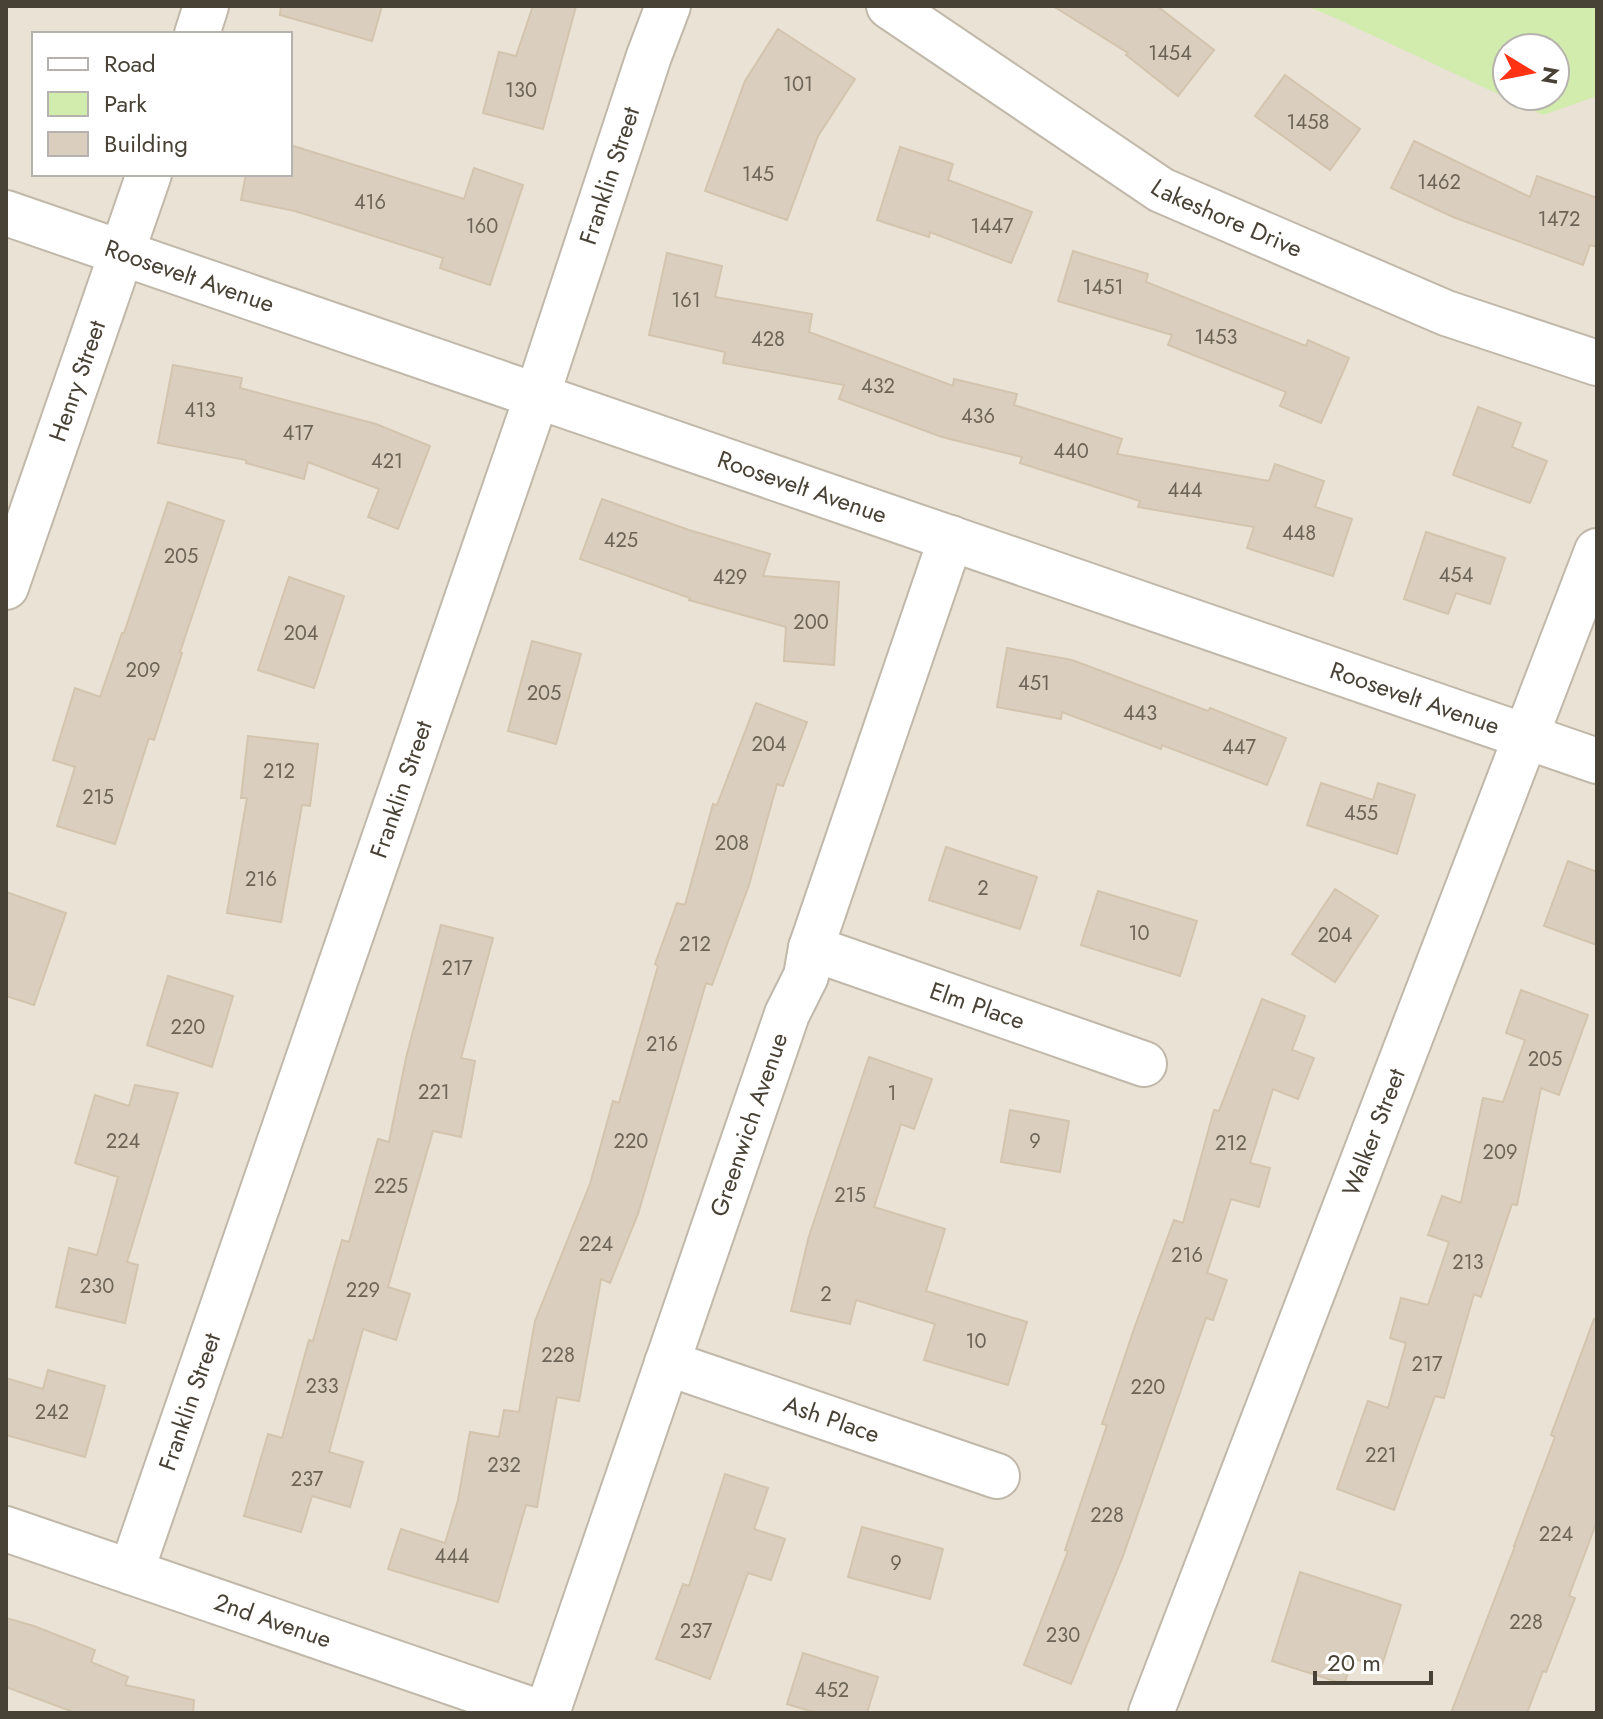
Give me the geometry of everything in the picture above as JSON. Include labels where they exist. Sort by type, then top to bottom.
[{"type":"street","points":[[198,32],[206,6]]},
{"type":"street","name":"Franklin Street","points":[[131,1572],[537,396],[668,6]]},
{"type":"street","name":"Lakeshore Drive","points":[[889,6],[1161,190],[1446,313],[1597,363]]},
{"type":"street","name":"Henry Street","points":[[6,587],[148,176]]},
{"type":"street","name":"Roosevelt Avenue","points":[[6,213],[1597,761]]},
{"type":"street","name":"Greenwich Avenue","points":[[544,1713],[787,1014],[806,976],[811,948],[951,538]]},
{"type":"street","name":"Walker Street","points":[[1151,1713],[1597,551]]},
{"type":"street","name":"Elm Place","points":[[811,948],[1144,1064]]},
{"type":"street","name":"Ash Place","points":[[667,1363],[997,1476]]},
{"type":"street","name":"2nd Avenue","points":[[6,1529],[544,1713]]},
{"type":"shaded area","points":[[6,6],[1306,6],[1491,79],[1491,112],[1571,112],[1571,80],[1597,54],[1597,1713],[6,1713]]},
{"type":"green space","points":[[1306,6],[1597,6],[1597,96],[1571,105],[1571,32],[1491,32],[1491,91]]},
{"type":"building","points":[[281,6],[382,6],[372,41],[280,15]]},
{"type":"building","points":[[533,6],[576,6],[543,129],[483,113],[499,52],[516,56]]},
{"type":"building","points":[[1053,6],[1157,6],[1214,50],[1178,96],[1126,55],[1128,53]]},
{"type":"building","points":[[778,29],[855,79],[818,136],[787,220],[705,191],[745,81]]},
{"type":"building","points":[[1285,75],[1360,129],[1330,170],[1255,116]]},
{"type":"building","points":[[1414,141],[1530,197],[1537,176],[1597,198],[1597,247],[1590,245],[1583,265],[1453,217],[1391,188]]},
{"type":"building","points":[[292,146],[464,199],[474,168],[523,185],[490,285],[440,268],[443,258],[295,211],[241,200],[246,176],[292,176]]},
{"type":"building","points":[[900,147],[953,164],[948,180],[1032,212],[1011,263],[930,232],[929,237],[877,220]]},
{"type":"building","points":[[1073,251],[1148,274],[1146,282],[1306,346],[1308,340],[1349,358],[1321,423],[1280,406],[1286,392],[1168,345],[1172,335],[1058,301]]},
{"type":"building","points":[[667,253],[722,266],[715,297],[812,314],[809,332],[953,386],[954,379],[1017,394],[1014,405],[1122,439],[1117,454],[1269,481],[1275,464],[1324,481],[1315,507],[1352,519],[1333,576],[1247,548],[1254,527],[1138,507],[1140,501],[1020,463],[1022,457],[942,437],[839,399],[844,385],[723,363],[725,352],[649,335]]},
{"type":"building","points":[[173,365],[242,378],[240,388],[376,424],[430,446],[398,529],[368,517],[379,489],[308,462],[304,479],[246,463],[246,460],[158,443]]},
{"type":"building","points":[[1478,407],[1521,423],[1512,447],[1547,461],[1530,503],[1453,475]]},
{"type":"building","points":[[602,499],[770,554],[763,576],[839,582],[834,665],[784,661],[786,627],[689,600],[580,559]]},
{"type":"building","points":[[168,502],[224,521],[154,740],[149,738],[115,844],[57,826],[75,767],[53,760],[75,688],[100,697]]},
{"type":"building","points":[[1426,532],[1505,558],[1490,604],[1456,593],[1448,614],[1404,599]]},
{"type":"building","points":[[289,577],[344,596],[314,688],[258,670]]},
{"type":"building","points":[[532,641],[581,654],[556,744],[508,731]]},
{"type":"building","points":[[1007,648],[1072,660],[1286,738],[1267,785],[1162,745],[1161,749],[1062,712],[1061,719],[997,707]]},
{"type":"building","points":[[756,703],[807,722],[783,786],[777,784],[749,885],[712,985],[706,983],[638,1214],[610,1283],[601,1279],[579,1401],[557,1397],[537,1507],[526,1505],[498,1602],[388,1569],[401,1529],[445,1543],[458,1500],[470,1432],[499,1437],[504,1410],[519,1412],[535,1321],[590,1184],[613,1101],[619,1103],[658,966],[655,964],[677,903],[685,905],[713,804],[717,805]]},
{"type":"building","points":[[248,736],[318,744],[310,806],[302,805],[281,922],[227,913],[247,798],[241,798]]},
{"type":"building","points":[[1321,783],[1373,800],[1378,783],[1415,795],[1397,854],[1307,825]]},
{"type":"building","points":[[946,847],[1037,877],[1020,929],[929,900]]},
{"type":"building","points":[[1568,861],[1597,872],[1597,945],[1544,926]]},
{"type":"building","points":[[1335,889],[1378,916],[1335,982],[1292,954]]},
{"type":"building","points":[[1098,891],[1197,921],[1180,976],[1081,945]]},
{"type":"building","points":[[6,892],[66,913],[34,1005],[6,996]]},
{"type":"building","points":[[441,925],[493,938],[461,1058],[475,1061],[461,1137],[433,1131],[388,1287],[410,1294],[396,1340],[363,1329],[329,1452],[363,1462],[350,1507],[312,1496],[301,1532],[244,1516],[268,1434],[282,1438],[309,1340],[313,1341],[342,1240],[349,1242],[378,1139],[389,1142],[406,1058]]},
{"type":"building","points":[[168,976],[233,996],[212,1067],[147,1045]]},
{"type":"building","points":[[1521,990],[1588,1015],[1559,1095],[1541,1088],[1517,1205],[1512,1204],[1481,1297],[1474,1294],[1444,1398],[1435,1396],[1394,1510],[1337,1489],[1368,1401],[1388,1408],[1406,1343],[1390,1338],[1401,1298],[1428,1305],[1449,1242],[1428,1235],[1442,1196],[1461,1203],[1483,1098],[1503,1102],[1525,1040],[1506,1033]]},
{"type":"building","points":[[1262,999],[1305,1016],[1292,1050],[1314,1058],[1298,1099],[1273,1089],[1250,1163],[1270,1168],[1259,1207],[1231,1199],[1207,1273],[1227,1280],[1213,1320],[1206,1318],[1123,1556],[1071,1684],[1024,1665],[1068,1551],[1065,1550],[1107,1425],[1102,1424],[1134,1329],[1174,1220],[1183,1223],[1214,1110],[1219,1111]]},
{"type":"building","points":[[869,1057],[932,1079],[914,1129],[901,1124],[874,1207],[945,1229],[926,1291],[1027,1322],[1008,1385],[924,1360],[935,1324],[856,1300],[850,1324],[791,1311],[809,1236]]},
{"type":"building","points":[[135,1085],[178,1093],[127,1262],[138,1265],[125,1323],[56,1307],[69,1248],[97,1255],[118,1177],[75,1163],[95,1095],[129,1106]]},
{"type":"building","points":[[1010,1110],[1069,1121],[1060,1172],[1001,1162]]},
{"type":"building","points":[[1594,1319],[1597,1320],[1597,1521],[1569,1596],[1575,1598],[1527,1713],[1451,1713],[1555,1437],[1551,1435]]},
{"type":"building","points":[[48,1370],[105,1386],[85,1457],[6,1435],[6,1378],[43,1389]]},
{"type":"building","points":[[725,1474],[768,1488],[754,1529],[785,1539],[771,1580],[748,1573],[710,1679],[656,1659],[683,1584],[689,1586]]},
{"type":"building","points":[[862,1527],[943,1549],[930,1599],[848,1577]]},
{"type":"building","points":[[1300,1572],[1401,1605],[1381,1668],[1353,1658],[1344,1684],[1272,1661]]},
{"type":"building","points":[[6,1618],[95,1650],[91,1662],[128,1677],[125,1685],[194,1700],[193,1713],[76,1713],[6,1687]]},
{"type":"building","points":[[803,1653],[878,1677],[867,1713],[816,1713],[787,1704]]}]
